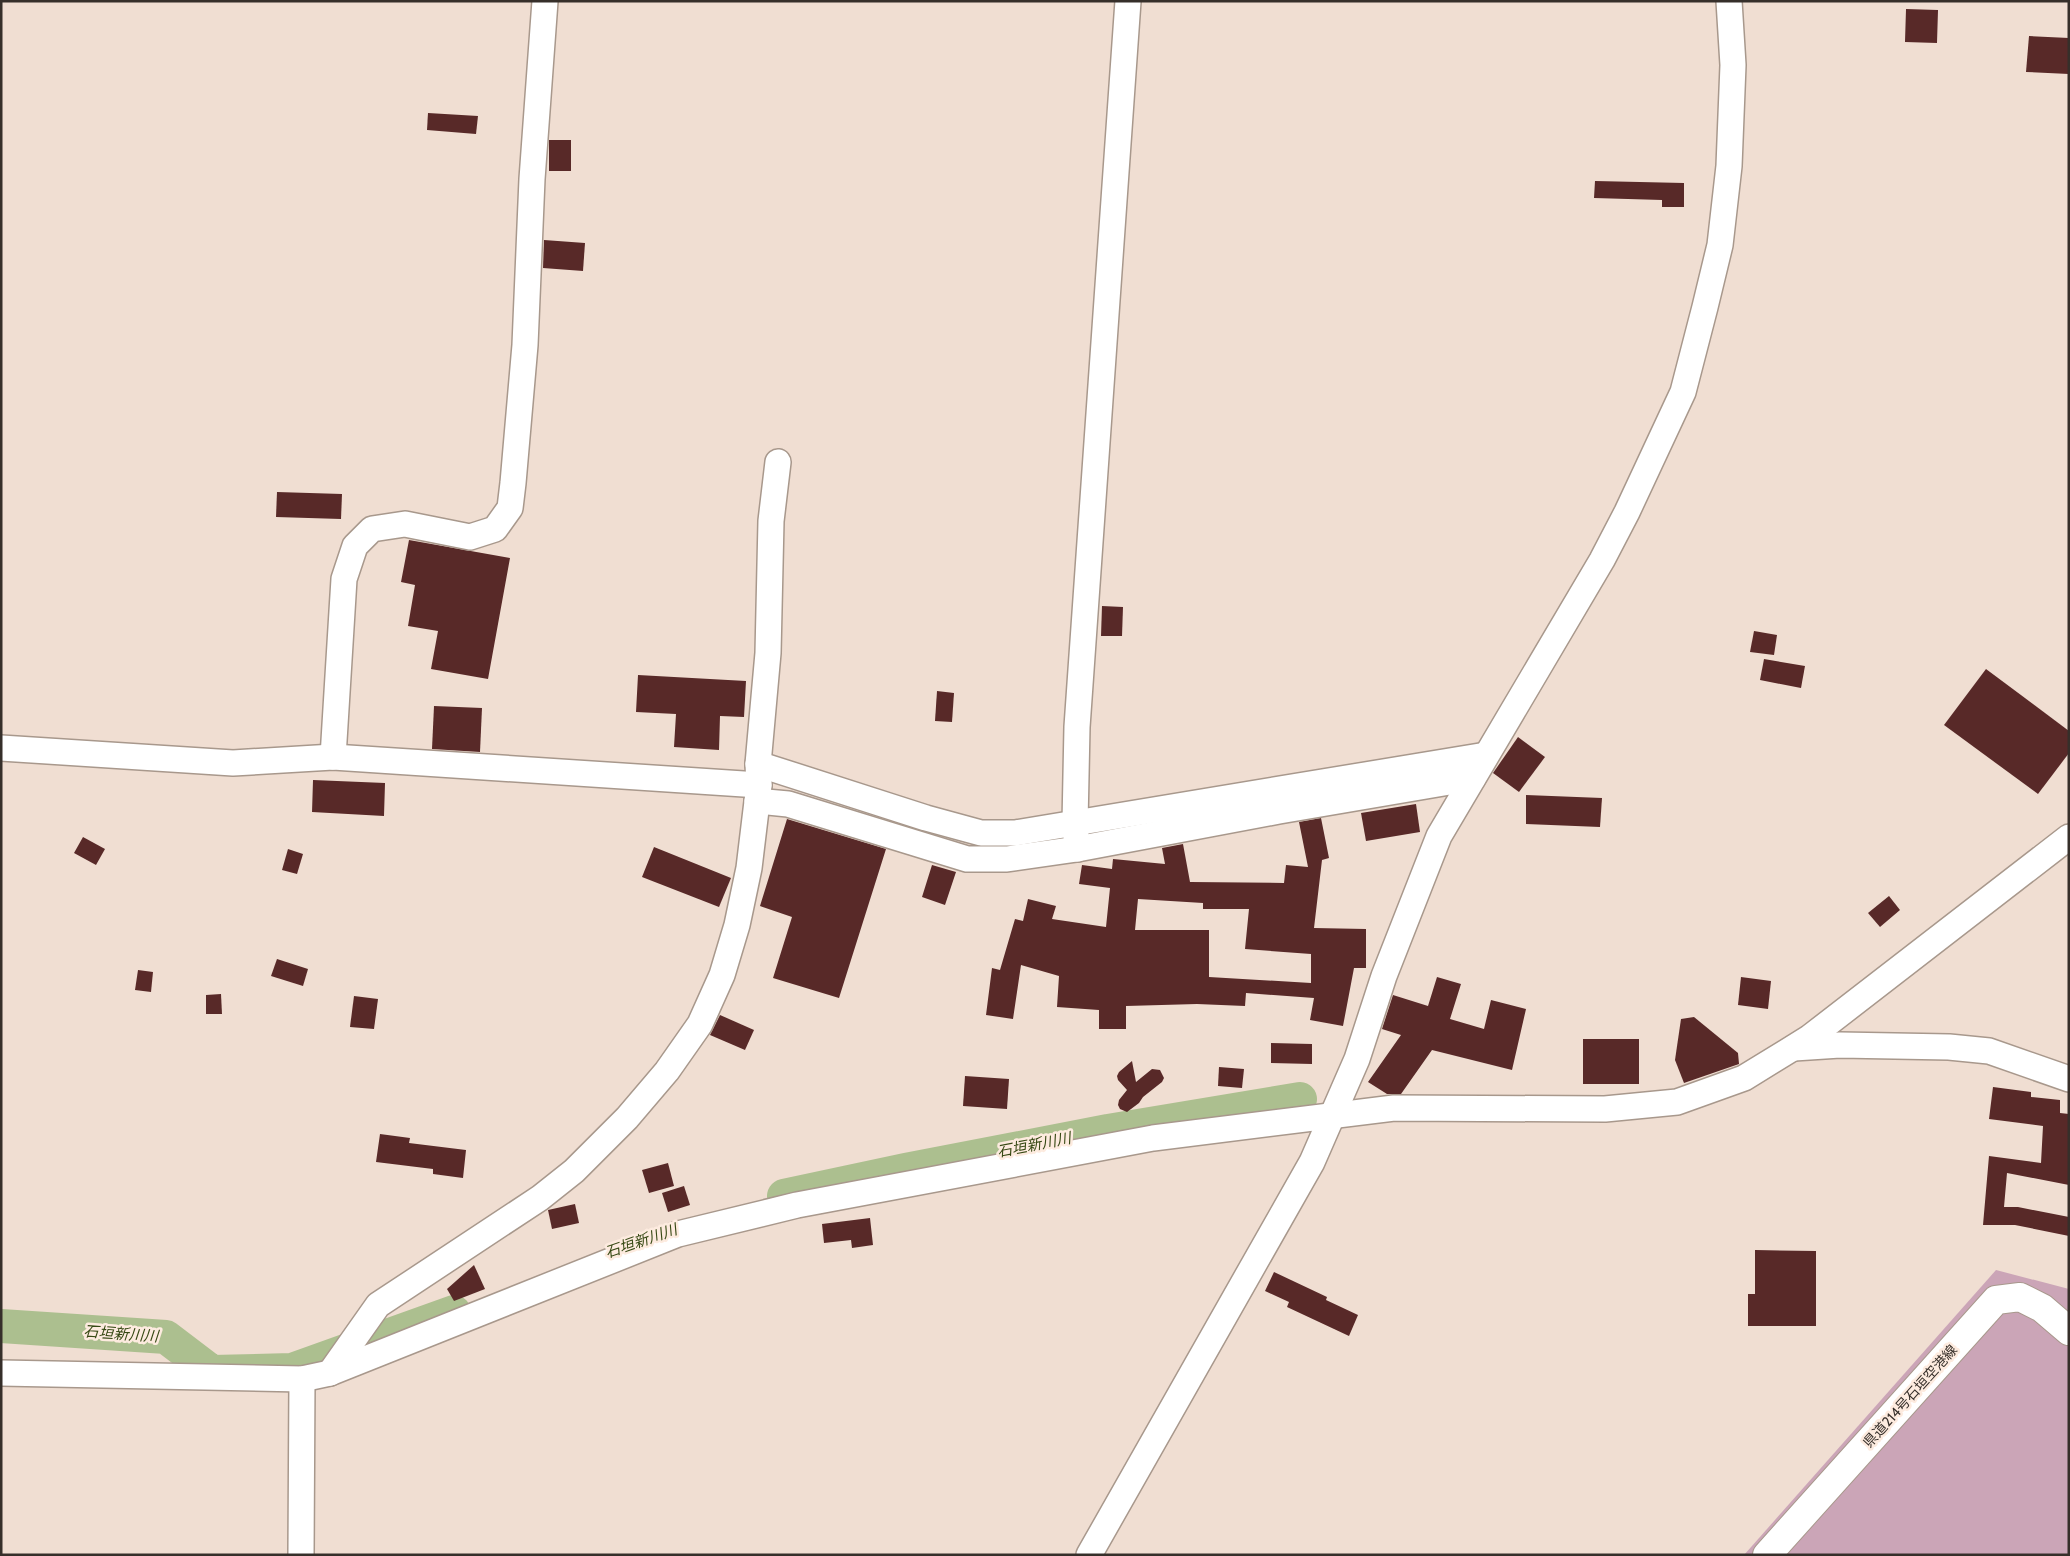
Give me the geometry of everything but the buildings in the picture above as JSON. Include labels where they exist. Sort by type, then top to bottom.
[{"type":"main road","name":"県道214号石垣空港線","points":[[1767,1555],[1996,1300],[2020,1297],[2042,1308],[2069,1331]]},
{"type":"street","points":[[333,757],[344,579],[355,546],[372,529],[405,524],[470,537],[495,529],[510,508],[514,483],[525,345],[532,179],[545,1]]},
{"type":"street","points":[[1077,850],[1075,823],[1077,717],[1128,1]]},
{"type":"street","points":[[1090,1555],[1312,1162],[1356,1059],[1384,976],[1439,836],[1602,560],[1627,512],[1683,392],[1706,307],[1720,245],[1729,166],[1733,65],[1729,1]]},
{"type":"street","points":[[330,1373],[378,1305],[546,1193],[574,1171],[627,1118],[667,1071],[700,1024],[722,975],[749,868],[758,784],[768,654],[771,521],[778,462]]},
{"type":"street","points":[[1,748],[233,763],[333,757],[758,784],[926,818],[981,832],[1015,833],[1486,754]]},
{"type":"street","points":[[758,784],[788,804],[967,859],[1007,859],[1077,850],[1279,811],[1473,778]]},
{"type":"street","points":[[1,1373],[302,1379],[330,1373],[678,1234],[797,1205],[1153,1138],[1332,1115],[1394,1108],[1605,1109],[1677,1102],[1744,1078],[1809,1038],[2069,837]]},
{"type":"street","points":[[1792,1048],[1899,1046],[1949,1047],[1989,1051],[2069,1079]]},
{"type":"street","points":[[301,1555],[302,1379]]},
{"type":"shaded area","points":[[1996,1270],[2069,1289],[2069,1555],[1744,1555]]},
{"type":"waterway","name":"石垣新川川","points":[[784,1196],[1108,1131],[1300,1099]]},
{"type":"waterway","name":"石垣新川川","points":[[1,1326],[166,1337],[212,1372],[292,1370],[454,1312]]}]
